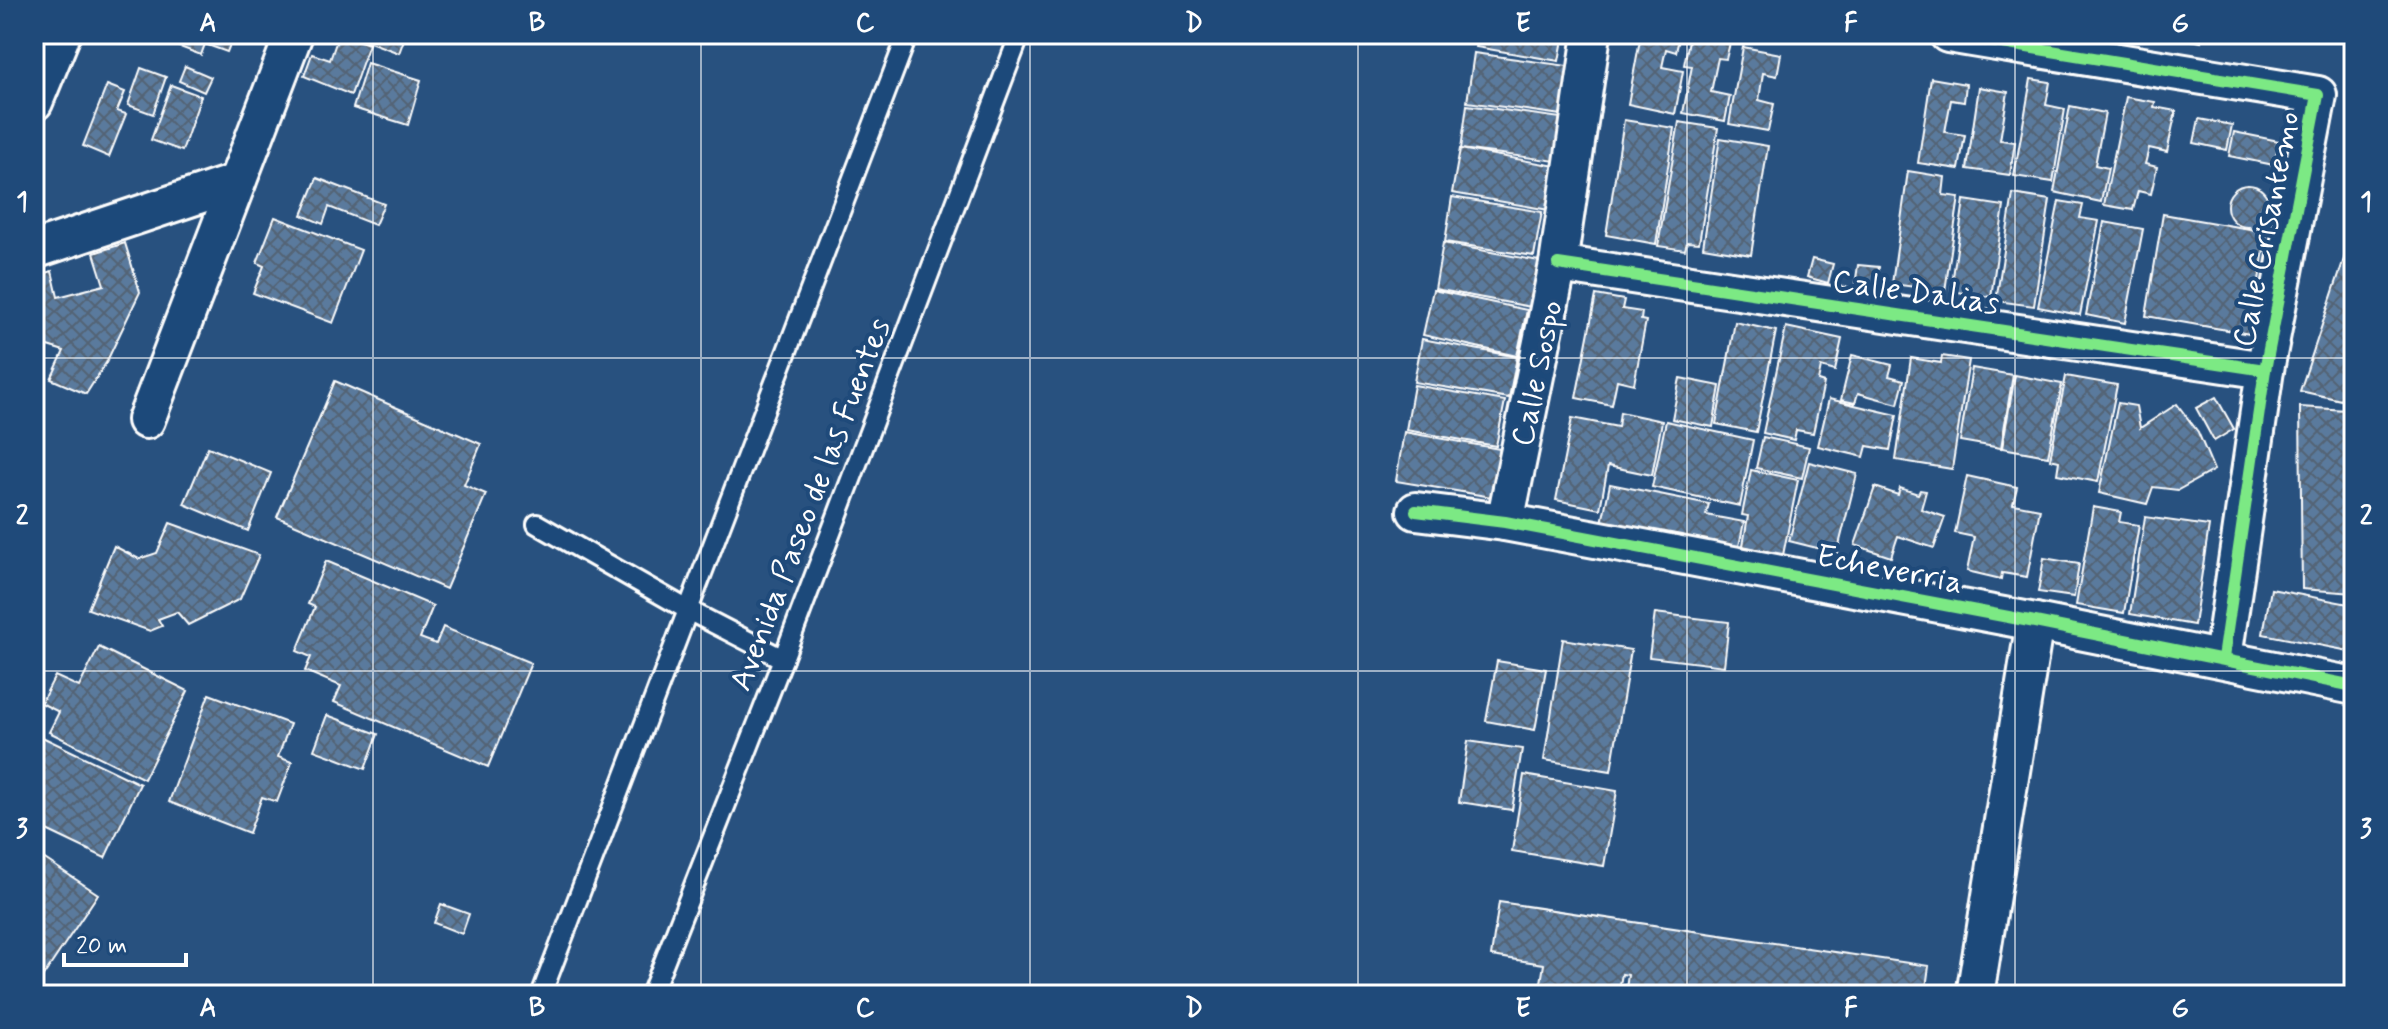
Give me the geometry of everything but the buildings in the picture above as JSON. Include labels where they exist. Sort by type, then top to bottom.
[{"type":"street","points":[[34,102],[62,34]]},
{"type":"street","points":[[146,420],[294,34]]},
{"type":"street","name":"Calle Sospo","points":[[1505,522],[1558,264],[1592,34]]},
{"type":"street","name":"Calle Crisantemo","points":[[1948,34],[2318,95],[2265,370],[2223,658]]},
{"type":"street","points":[[34,250],[237,182]]},
{"type":"street","name":"Calle Dalias","points":[[1558,264],[2265,370]]},
{"type":"street","name":"Echeverria","points":[[1416,511],[1505,522],[2223,658],[2354,686]]},
{"type":"street","points":[[1975,995],[2035,622]]},
{"type":"lane","points":[[541,995],[908,34]]},
{"type":"lane","name":"Avenida Paseo de las Fuentes","points":[[651,995],[783,659],[1020,34]]},
{"type":"lane","points":[[537,524],[688,610],[783,659]]},
{"type":"cycle path","points":[[1948,34],[2318,95],[2265,370],[2223,658]]},
{"type":"cycle path","points":[[1558,264],[2265,370]]},
{"type":"cycle path","points":[[1416,511],[1505,522],[2354,686]]}]
